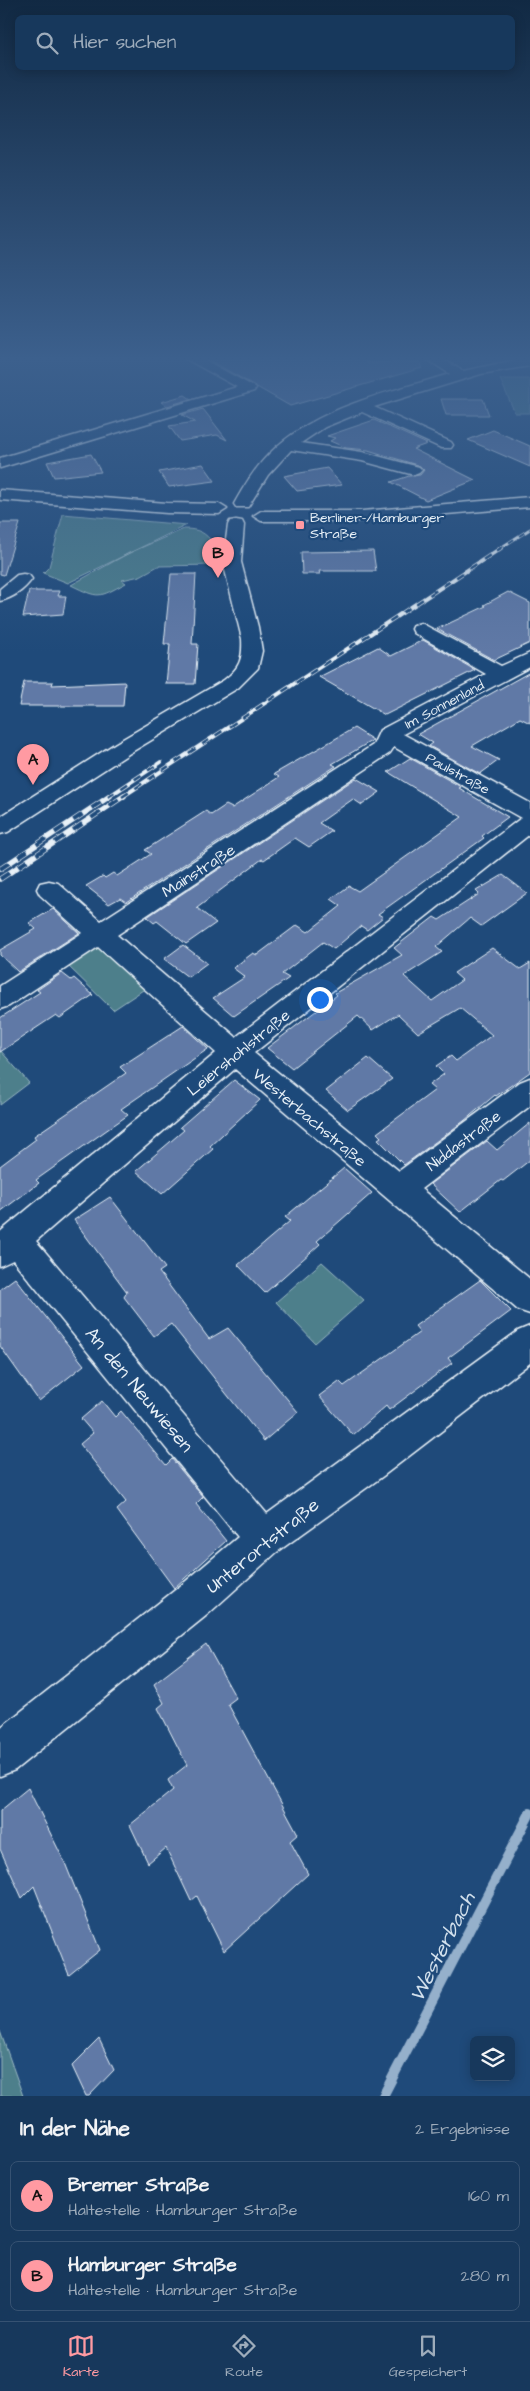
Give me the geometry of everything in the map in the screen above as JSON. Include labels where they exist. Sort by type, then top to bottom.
[{"type":"street","points":[[0,463],[24,456]]},
{"type":"street","points":[[242,504],[266,466],[276,456]]},
{"type":"street","points":[[355,456],[414,470]]},
{"type":"street","points":[[0,495],[167,508],[236,525],[249,524],[261,516],[362,516],[530,502]]},
{"type":"street","points":[[216,520],[232,504],[242,504],[257,508],[261,516]]},
{"type":"street","points":[[0,827],[123,748],[231,684],[246,671],[251,661],[251,648],[231,551],[227,539],[216,520]]},
{"type":"street","points":[[231,551],[236,525]]},
{"type":"street","points":[[0,596],[12,590],[23,579]]},
{"type":"street","name":"Im Sonnenland","points":[[421,629],[500,674]]},
{"type":"street","name":"Im Sonnenland","points":[[387,734],[530,658]]},
{"type":"street","name":"Paulstraße","points":[[387,734],[530,812]]},
{"type":"street","name":"Mainstraße","points":[[0,999],[383,748],[387,734]]},
{"type":"street","name":"Leiershohlstraße","points":[[8,1246],[235,1053],[530,822]]},
{"type":"street","name":"Westerbachstraße","points":[[49,889],[235,1053],[530,1299]]},
{"type":"street","name":"Niddastraße","points":[[397,1190],[530,1090]]},
{"type":"street","name":"An den Neuwiesen","points":[[8,1246],[264,1539]]},
{"type":"street","name":"Unterortstraße","points":[[0,1755],[193,1601],[264,1539],[370,1464],[530,1342]]},
{"type":"green space","points":[[63,514],[187,525],[68,583],[43,573],[49,567]]},
{"type":"green space","points":[[184,529],[201,532],[211,540],[214,544],[214,565],[158,566],[140,576],[122,580],[126,583],[110,592],[99,595],[88,593],[71,585],[129,553]]},
{"type":"green space","points":[[101,933],[155,982],[113,1010],[61,959]]},
{"type":"green space","points":[[0,1050],[29,1083],[0,1105]]},
{"type":"green space","points":[[322,1262],[364,1300],[315,1343],[276,1302]]},
{"type":"green space","points":[[0,2031],[23,2096],[0,2096]]},
{"type":"building","points":[[92,456],[101,472],[54,477],[47,462]]},
{"type":"building","points":[[387,456],[427,456],[475,480],[426,500],[391,482],[409,476],[420,475],[424,470],[420,466]]},
{"type":"building","points":[[504,456],[530,456],[530,467]]},
{"type":"building","points":[[203,464],[215,481],[169,487],[159,472]]},
{"type":"building","points":[[327,468],[342,485],[297,491],[284,476]]},
{"type":"building","points":[[0,523],[20,523],[4,575],[0,574]]},
{"type":"building","points":[[373,551],[376,571],[319,571],[320,574],[302,574],[301,552]]},
{"type":"building","points":[[171,574],[196,574],[192,644],[198,644],[195,684],[166,684],[170,644],[164,644]]},
{"type":"building","points":[[29,591],[60,591],[58,596],[66,596],[63,614],[23,617]]},
{"type":"building","points":[[508,592],[530,603],[530,643],[494,660],[437,629],[486,606],[484,605]]},
{"type":"building","points":[[423,640],[475,670],[385,715],[319,677],[378,647],[391,656]]},
{"type":"building","points":[[530,672],[530,723],[520,718],[472,746],[499,760],[480,774],[429,746],[433,743],[418,734]]},
{"type":"building","points":[[24,682],[53,682],[52,685],[125,682],[123,706],[19,706]]},
{"type":"building","points":[[354,728],[373,740],[332,764],[336,766],[126,902],[120,898],[109,904],[86,886],[103,876],[105,878],[113,873],[117,876],[151,854],[145,850],[206,811],[211,815],[226,805],[232,808],[279,777],[274,774]]},
{"type":"building","points":[[410,758],[508,817],[482,836],[484,838],[378,914],[383,917],[367,930],[361,926],[334,949],[323,942],[282,974],[289,978],[234,1016],[213,998],[245,977],[233,968],[253,953],[257,955],[297,925],[308,932],[341,906],[331,899],[349,886],[358,891],[462,817],[388,772]]},
{"type":"building","points":[[356,778],[380,792],[362,805],[353,799],[319,823],[332,831],[309,847],[295,838],[264,860],[262,859],[197,908],[216,923],[186,944],[157,921],[154,923],[147,917]]},
{"type":"building","points":[[503,875],[527,893],[481,926],[470,918],[436,947],[442,952],[404,976],[432,1001],[462,980],[454,973],[492,948],[520,969],[530,963],[530,1072],[495,1095],[464,1121],[404,1165],[378,1139],[381,1137],[377,1133],[435,1090],[429,1085],[444,1074],[436,1066],[451,1056],[456,1061],[492,1035],[460,1008],[418,1033],[398,1014],[373,1030],[358,1016],[292,1068],[267,1048],[337,995],[335,993],[402,955],[394,948],[434,917],[439,920],[479,894],[476,891]]},
{"type":"building","points":[[53,909],[79,933],[18,972],[0,955],[0,950],[36,929],[29,923]]},
{"type":"building","points":[[183,945],[207,963],[188,977],[164,959]]},
{"type":"building","points":[[62,973],[71,980],[74,978],[93,995],[60,1018],[56,1015],[0,1052],[0,1018],[40,992],[37,990]]},
{"type":"building","points":[[183,1026],[208,1049],[121,1109],[128,1115],[36,1180],[39,1183],[0,1212],[0,1166],[36,1139],[34,1136],[126,1073],[120,1067]]},
{"type":"building","points":[[368,1058],[392,1079],[348,1110],[326,1091]]},
{"type":"building","points":[[234,1080],[260,1100],[210,1146],[213,1149],[162,1194],[136,1171],[184,1130],[180,1127]]},
{"type":"building","points":[[530,1123],[530,1160],[460,1212],[430,1184],[487,1141],[497,1150]]},
{"type":"building","points":[[344,1168],[372,1193],[317,1241],[320,1244],[265,1293],[238,1265],[290,1221],[285,1217]]},
{"type":"building","points":[[110,1197],[165,1268],[159,1272],[209,1339],[228,1328],[298,1412],[264,1441],[171,1324],[154,1336],[124,1297],[127,1292],[74,1220]]},
{"type":"building","points":[[15,1278],[84,1365],[39,1401],[0,1346],[0,1289]]},
{"type":"building","points":[[480,1280],[511,1311],[448,1358],[452,1363],[389,1410],[386,1406],[353,1435],[319,1396],[339,1381],[344,1386],[420,1332],[415,1326]]},
{"type":"building","points":[[102,1401],[115,1417],[121,1411],[166,1465],[172,1459],[203,1497],[196,1504],[226,1541],[174,1588],[117,1510],[126,1502],[80,1444],[93,1433],[81,1419]]},
{"type":"building","points":[[206,1644],[236,1698],[228,1704],[298,1834],[290,1841],[308,1874],[224,1951],[197,1896],[191,1901],[166,1848],[148,1863],[130,1825],[173,1790],[168,1780],[187,1765],[158,1708],[164,1703],[154,1684]]},
{"type":"building","points":[[28,1788],[65,1863],[100,1950],[69,1975],[34,1886],[22,1898],[0,1849],[0,1811]]},
{"type":"building","points":[[99,2039],[114,2070],[89,2096],[86,2096],[72,2066]]},
{"type":"waterway","name":"Westerbach","points":[[383,2096],[530,1813]]},
{"type":"railway","points":[[499,549],[530,529]]},
{"type":"railway","points":[[122,797],[501,548]]},
{"type":"railway","points":[[108,797],[161,762]]},
{"type":"railway","points":[[0,869],[110,796]]},
{"type":"railway","points":[[0,879],[124,796]]},
{"type":"place","name":"Berliner-/Hamburger Straße","points":[[300,525]]},
{"type":"place","name":"Hamburger Straße","points":[[218,578]]},
{"type":"place","name":"Bremer Straße","points":[[33,785]]}]
